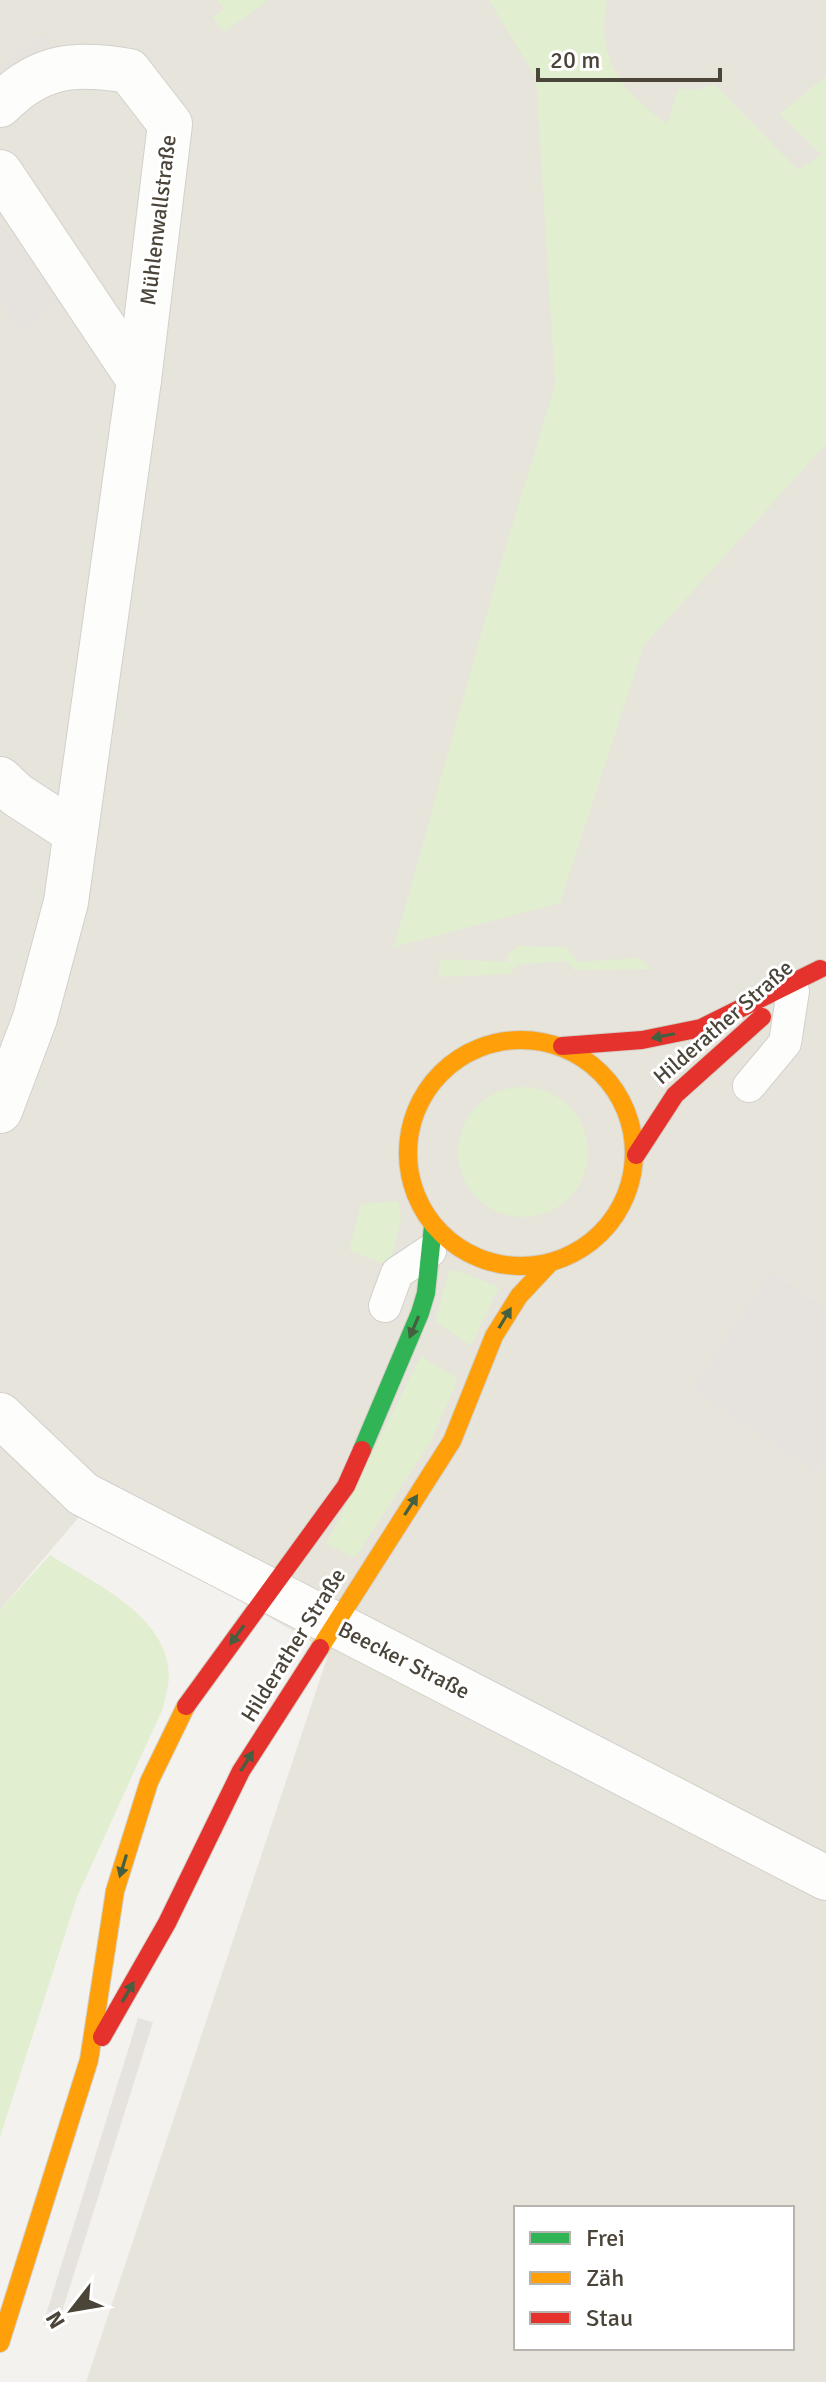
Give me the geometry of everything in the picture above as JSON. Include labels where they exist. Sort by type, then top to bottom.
[{"type":"street","name":"Mühlenwallstraße","points":[[0,105],[38,76],[71,65],[99,66],[129,71],[170,124],[139,380],[62,916],[35,1018],[0,1111]]},
{"type":"street","points":[[0,172],[139,380]]},
{"type":"street","points":[[0,779],[17,795],[74,832]]},
{"type":"street","name":"Hilderather Straße","points":[[636,1155],[650,1125],[672,1095],[823,967]]},
{"type":"street","name":"Hilderather Straße","points":[[562,1046],[642,1040],[701,1028],[823,967]]},
{"type":"street","points":[[527,1039],[562,1046],[601,1071],[626,1110],[636,1155],[628,1192],[611,1225],[583,1250],[548,1265],[506,1266],[432,1238],[413,1191],[406,1152],[414,1112],[432,1081],[458,1058],[490,1043],[527,1039]]},
{"type":"street","name":"Hilderather Straße","points":[[0,2343],[89,2060],[115,1891],[149,1782],[187,1705],[346,1486],[420,1313],[426,1293],[432,1238]]},
{"type":"street","name":"Hilderather Straße","points":[[89,2060],[167,1923],[241,1771],[452,1441],[494,1336],[519,1296],[548,1265]]},
{"type":"street","name":"Beecker Straße","points":[[0,1415],[83,1494],[826,1878]]},
{"type":"lane","points":[[749,1086],[785,1043],[793,991]]},
{"type":"lane","points":[[385,1306],[397,1273],[432,1238]]},
{"type":"shaded area","points":[[0,0],[826,0],[826,2382],[86,2382],[329,1652],[85,1510],[0,1610]]},
{"type":"shaded area","points":[[43,33],[55,49],[0,90],[0,66]]},
{"type":"shaded area","points":[[0,223],[61,300],[22,330],[0,302]]},
{"type":"shaded area","points":[[771,1272],[826,1309],[826,1459],[816,1473],[692,1390]]},
{"type":"shaded area","points":[[138,2018],[153,2022],[57,2328],[43,2324]]},
{"type":"green space","points":[[217,0],[268,0],[224,32],[213,17],[224,9]]},
{"type":"green space","points":[[489,0],[607,0],[604,21],[609,56],[615,71],[637,99],[667,124],[678,89],[696,90],[715,85],[798,170],[822,155],[780,114],[826,76],[826,444],[644,645],[560,903],[394,947],[502,559],[555,385],[536,78]]},
{"type":"green space","points":[[519,946],[567,947],[577,962],[638,958],[652,969],[574,970],[566,961],[516,965],[511,974],[441,977],[438,971],[442,959],[507,962],[507,955]]},
{"type":"green space","points":[[523,1087],[548,1092],[569,1106],[583,1127],[588,1152],[583,1177],[569,1198],[548,1212],[523,1217],[498,1212],[477,1198],[463,1177],[458,1152],[463,1127],[477,1106],[498,1092]]},
{"type":"green space","points":[[398,1201],[401,1221],[389,1266],[349,1250],[361,1204]]},
{"type":"green space","points":[[455,1270],[499,1287],[471,1346],[435,1321],[449,1271]]},
{"type":"green space","points":[[421,1356],[458,1379],[431,1441],[355,1558],[326,1544]]},
{"type":"green space","points":[[50,1555],[107,1590],[143,1619],[166,1656],[169,1678],[163,1708],[77,1897],[0,2137],[0,1610]]},
{"type":"traffic: fast","points":[[362,1450],[420,1313],[426,1293],[433,1226]]},
{"type":"traffic: slow","points":[[521,1040],[564,1048],[601,1073],[626,1110],[634,1153],[626,1196],[601,1233],[564,1258],[521,1266],[478,1258],[441,1233],[416,1196],[408,1153],[416,1110],[441,1073],[478,1048],[521,1040]]},
{"type":"traffic: slow","points":[[320,1648],[452,1441],[494,1336],[519,1296],[548,1265]]},
{"type":"traffic: slow","points":[[0,2343],[89,2060],[115,1891],[149,1782],[186,1706]]},
{"type":"traffic: jam","points":[[562,1046],[642,1040],[701,1028],[820,969]]},
{"type":"traffic: jam","points":[[636,1155],[675,1095],[762,1017]]},
{"type":"traffic: jam","points":[[186,1706],[346,1486],[362,1450]]},
{"type":"traffic: jam","points":[[102,2037],[167,1923],[241,1771],[320,1648]]}]
